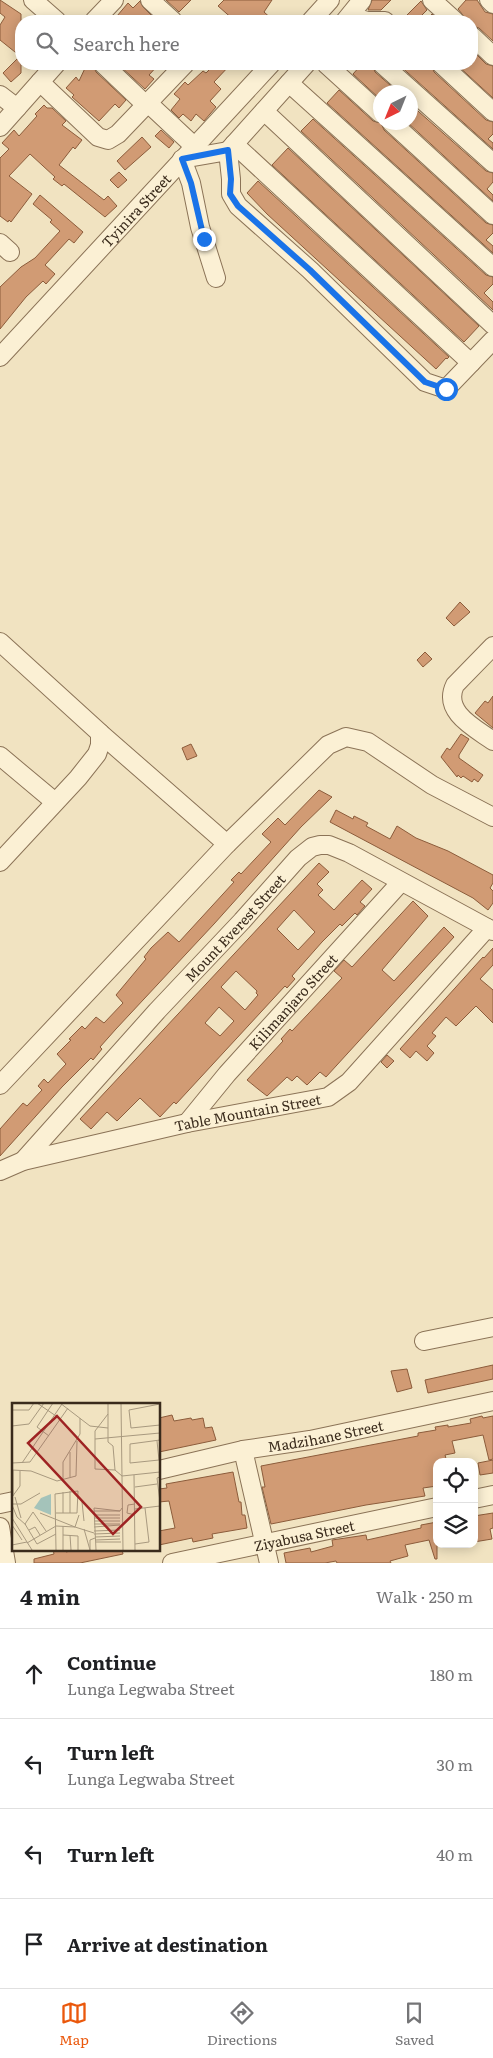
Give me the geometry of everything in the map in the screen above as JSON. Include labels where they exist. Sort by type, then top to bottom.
[{"type":"street","points":[[33,0],[50,15]]},
{"type":"street","points":[[100,15],[114,0]]},
{"type":"street","points":[[150,0],[166,15]]},
{"type":"street","points":[[316,15],[330,0]]},
{"type":"street","points":[[350,15],[362,0]]},
{"type":"street","points":[[432,0],[448,15]]},
{"type":"street","points":[[489,0],[493,4]]},
{"type":"street","points":[[478,42],[493,56]]},
{"type":"street","points":[[0,127],[51,70]]},
{"type":"street","points":[[110,70],[147,104],[188,153],[191,183],[200,227],[216,278]]},
{"type":"street","points":[[40,82],[98,137],[108,140],[118,134],[179,70]]},
{"type":"street","name":"Tyinira Street","points":[[0,357],[265,70]]},
{"type":"street","points":[[188,153],[231,147],[301,70]]},
{"type":"street","points":[[333,70],[373,107]]},
{"type":"street","points":[[389,70],[493,163]]},
{"type":"street","points":[[447,70],[493,112]]},
{"type":"street","points":[[289,83],[493,266]]},
{"type":"street","points":[[0,95],[17,108]]},
{"type":"street","points":[[264,111],[493,325]]},
{"type":"street","points":[[400,130],[493,214]]},
{"type":"street","points":[[231,147],[485,354],[446,389],[425,382],[310,270],[238,206],[230,194],[231,147]]},
{"type":"street","points":[[0,642],[100,733],[228,844]]},
{"type":"street","points":[[493,646],[455,685],[452,692],[455,709],[460,716],[493,741]]},
{"type":"street","points":[[1,859],[97,754],[100,745],[100,733]]},
{"type":"street","points":[[0,1085],[228,844],[328,745],[346,738],[368,742],[432,785],[493,817]]},
{"type":"street","points":[[0,756],[54,802]]},
{"type":"street","name":"Mount Everest Street","points":[[23,1161],[158,1011],[306,851],[312,847],[320,845],[334,847],[350,853],[490,929]]},
{"type":"street","name":"Kilimanjaro Street","points":[[187,1123],[227,1074],[401,882]]},
{"type":"street","name":"Table Mountain Street","points":[[0,1171],[23,1161],[187,1123],[328,1097],[350,1082],[490,929]]},
{"type":"street","points":[[424,1341],[493,1327]]},
{"type":"street","name":"Madzihane Street","points":[[160,1470],[243,1450],[320,1438],[493,1401]]},
{"type":"street","points":[[243,1450],[269,1563]]},
{"type":"street","points":[[478,1498],[493,1495]]},
{"type":"street","name":"Ziyabusa Street","points":[[172,1563],[433,1508]]},
{"type":"street","points":[[0,1527],[6,1563]]},
{"type":"building","points":[[0,0],[21,14],[15,15],[15,52],[0,40],[0,25],[5,17],[0,13]]},
{"type":"building","points":[[166,0],[191,0],[179,12]]},
{"type":"building","points":[[224,0],[272,0],[264,12],[267,15],[228,15],[218,6]]},
{"type":"building","points":[[372,0],[391,0],[381,10],[368,10]]},
{"type":"building","points":[[466,0],[477,0],[485,12],[493,14],[493,41],[478,28],[478,15],[463,15],[458,9]]},
{"type":"building","points":[[140,1],[151,15],[118,15],[128,3],[133,8]]},
{"type":"building","points":[[421,1],[427,10],[422,15],[407,15]]},
{"type":"building","points":[[478,56],[486,64],[493,66],[493,98],[463,70],[478,70]]},
{"type":"building","points":[[15,61],[15,70],[21,70],[21,73],[11,82],[3,73]]},
{"type":"building","points":[[84,70],[95,70],[126,100],[119,108],[115,104],[99,121],[72,97],[74,95],[66,88],[76,77],[79,81]]},
{"type":"building","points":[[124,70],[154,70],[149,75],[154,79],[145,89]]},
{"type":"building","points":[[209,70],[225,70],[214,82],[221,89],[210,101],[216,107],[204,121],[196,114],[191,121],[183,114],[179,118],[171,110],[180,99],[174,94],[185,82],[188,85],[203,71],[206,73]]},
{"type":"building","points":[[357,70],[374,70],[390,85],[373,85],[373,93],[353,74]]},
{"type":"building","points":[[405,70],[433,70],[486,120],[493,122],[493,134],[488,139],[493,143],[493,149]]},
{"type":"building","points":[[339,90],[373,121],[373,130],[384,130],[486,223],[493,225],[493,233],[486,240],[493,246],[493,253],[327,103]]},
{"type":"building","points":[[44,105],[47,108],[52,108],[66,121],[62,125],[82,140],[75,149],[73,147],[59,165],[104,200],[108,196],[117,206],[105,217],[64,184],[62,186],[53,179],[55,177],[30,154],[9,176],[32,194],[11,222],[0,216],[0,158],[9,149],[2,143],[14,130],[19,136]]},
{"type":"building","points":[[418,111],[486,171],[493,173],[493,182],[487,189],[493,195],[493,201],[416,130],[418,130]]},
{"type":"building","points":[[313,119],[486,275],[493,277],[493,284],[484,293],[493,302],[493,310],[301,131]]},
{"type":"building","points":[[161,130],[174,142],[169,148],[155,136]]},
{"type":"building","points":[[142,137],[151,147],[125,170],[117,161]]},
{"type":"building","points":[[288,148],[479,326],[464,342],[272,165]]},
{"type":"building","points":[[119,172],[127,180],[118,188],[110,180]]},
{"type":"building","points":[[258,181],[449,357],[436,369],[267,214],[247,193]]},
{"type":"building","points":[[40,195],[83,232],[74,243],[69,239],[45,265],[55,274],[46,284],[43,281],[26,297],[0,329],[0,287],[21,267],[35,258],[60,231],[50,222],[52,220],[33,204]]},
{"type":"building","points":[[460,602],[470,612],[454,626],[446,618]]},
{"type":"building","points":[[425,652],[432,659],[423,667],[417,660]]},
{"type":"building","points":[[493,696],[493,728],[475,713],[485,701],[488,703]]},
{"type":"building","points":[[461,734],[469,739],[459,758],[483,775],[478,782],[474,779],[472,782],[463,776],[461,778],[458,775],[457,777],[441,757],[447,748],[450,750]]},
{"type":"building","points":[[191,744],[197,756],[187,760],[182,748]]},
{"type":"building","points":[[319,790],[332,797],[301,827],[116,1029],[100,1047],[102,1049],[93,1060],[91,1058],[62,1087],[0,1156],[0,1129],[23,1103],[27,1106],[42,1090],[38,1086],[44,1079],[48,1083],[66,1064],[57,1054],[71,1040],[69,1039],[82,1026],[85,1029],[96,1017],[104,1023],[123,1003],[116,995],[146,959],[144,957],[151,948],[168,932],[179,942],[234,882],[231,880],[239,872],[241,874],[271,842],[262,834],[278,818],[285,825]]},
{"type":"building","points":[[336,810],[353,819],[354,816],[368,823],[366,826],[390,839],[397,826],[416,838],[448,851],[493,875],[493,883],[490,888],[493,891],[493,903],[488,910],[473,898],[330,822]]},
{"type":"building","points":[[319,863],[329,872],[317,884],[323,890],[318,895],[334,910],[362,880],[372,889],[360,902],[365,906],[357,915],[355,913],[342,926],[340,924],[322,942],[292,976],[295,979],[287,988],[285,986],[176,1104],[174,1102],[160,1117],[140,1098],[117,1121],[107,1112],[91,1129],[80,1119]],"holes":[[[294,910],[315,932],[298,950],[277,929]],[[236,971],[257,991],[258,995],[245,1010],[221,987]],[[219,1007],[234,1021],[220,1036],[205,1023]]]},
{"type":"building","points":[[413,901],[428,916],[382,970],[394,981],[444,927],[454,937],[326,1077],[320,1072],[307,1085],[297,1076],[292,1081],[287,1077],[267,1096],[247,1080],[283,1041],[281,1039],[290,1029],[292,1031],[342,978],[334,971],[344,960],[352,967]]},
{"type":"building","points":[[493,948],[493,965],[480,979],[493,990],[493,1023],[476,1006],[456,1026],[446,1017],[432,1033],[436,1036],[427,1046],[434,1053],[427,1061],[416,1051],[410,1058],[400,1049]]},
{"type":"building","points":[[387,1055],[394,1061],[387,1068],[381,1062]]},
{"type":"building","points":[[493,1365],[493,1379],[428,1393],[425,1380]]},
{"type":"building","points":[[407,1369],[412,1388],[397,1392],[391,1371]]},
{"type":"building","points":[[172,1415],[174,1421],[203,1418],[205,1428],[212,1427],[216,1440],[160,1452],[160,1418]]},
{"type":"building","points":[[493,1416],[493,1459],[489,1460],[483,1435],[452,1441],[455,1453],[445,1455],[446,1458],[433,1458],[433,1487],[423,1488],[425,1496],[366,1505],[271,1524],[262,1487],[265,1487],[261,1466],[418,1436],[418,1433],[436,1430],[435,1427],[471,1423],[470,1419]]},
{"type":"building","points":[[493,1460],[493,1473],[480,1475],[478,1463]]},
{"type":"building","points":[[233,1472],[239,1502],[241,1502],[242,1515],[245,1515],[247,1528],[212,1534],[213,1538],[193,1542],[192,1538],[160,1545],[160,1531],[175,1528],[169,1501],[160,1502],[160,1489],[167,1488],[166,1484]]},
{"type":"building","points":[[493,1513],[493,1528],[490,1529],[492,1539],[478,1541],[478,1515]]},
{"type":"building","points":[[433,1523],[433,1548],[437,1548],[437,1559],[435,1559],[429,1540],[405,1545],[408,1556],[390,1561],[391,1563],[337,1563],[336,1561],[325,1563],[286,1563],[284,1553],[310,1548],[311,1552],[333,1546],[332,1540],[366,1535],[367,1540],[421,1528],[421,1525]]},
{"type":"building","points":[[53,1550],[66,1550],[66,1552],[75,1550],[122,1550],[123,1554],[80,1563],[34,1563],[34,1559],[54,1554]]},
{"type":"route","points":[[204,239],[191,183],[182,159],[228,150],[231,179],[230,194],[238,206],[310,270],[425,382],[446,389]]}]
